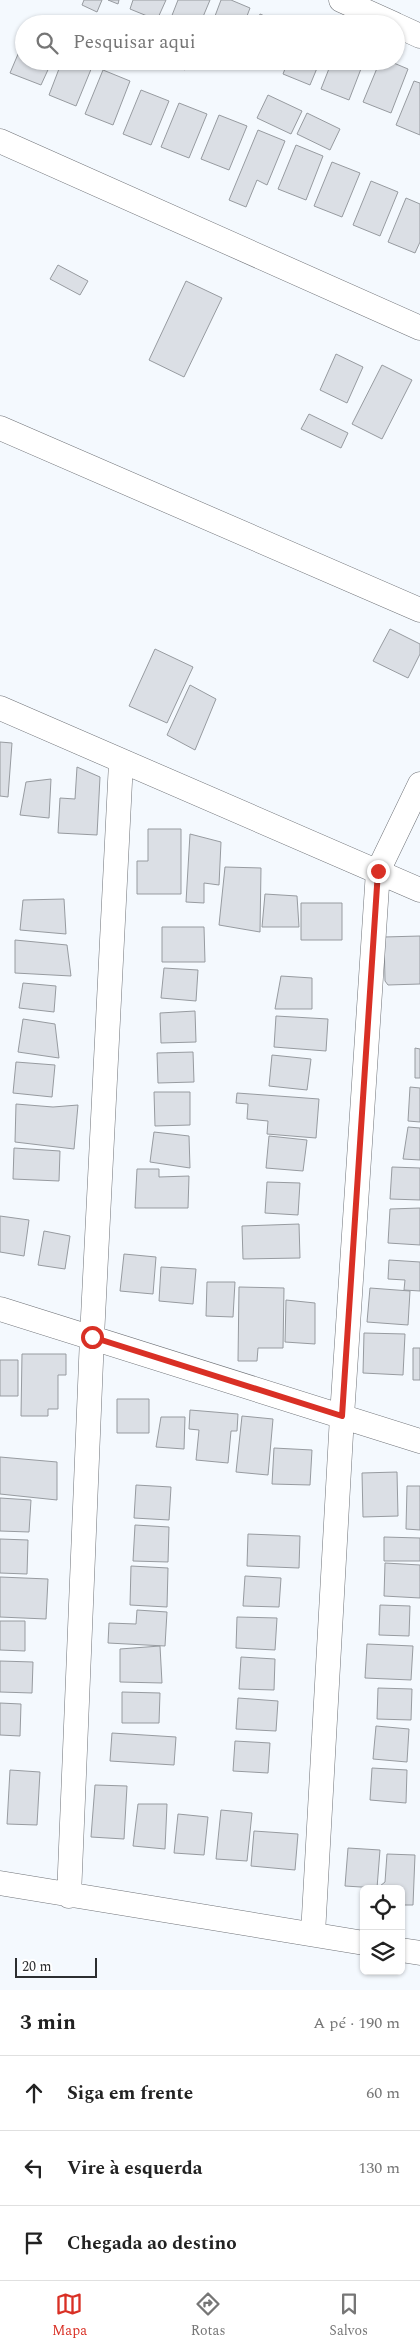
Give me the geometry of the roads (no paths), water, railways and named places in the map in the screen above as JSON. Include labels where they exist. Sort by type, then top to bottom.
[{"type":"street","points":[[341,0],[375,15]]},
{"type":"street","points":[[405,29],[420,36]]},
{"type":"street","points":[[0,141],[420,328]]},
{"type":"street","points":[[0,428],[420,610]]},
{"type":"street","points":[[0,708],[420,890]]},
{"type":"street","points":[[69,1896],[92,1337],[121,762]]},
{"type":"street","points":[[312,1934],[342,1416],[378,871],[420,784]]},
{"type":"street","points":[[0,1309],[420,1441]]},
{"type":"street","points":[[0,1883],[69,1896],[360,1942]]},
{"type":"street","points":[[405,1951],[420,1953]]}]
